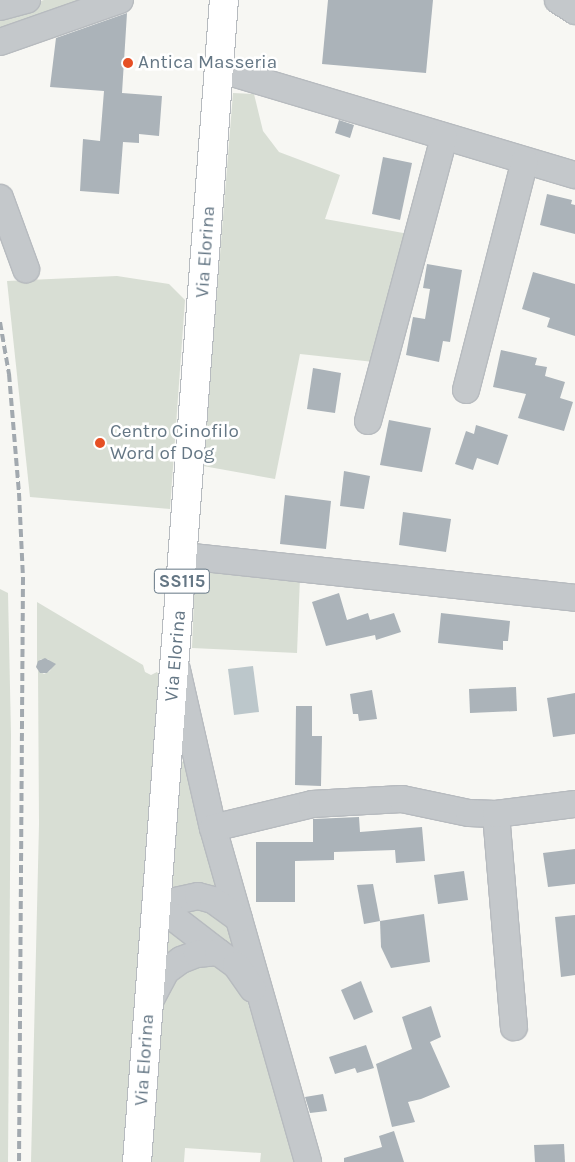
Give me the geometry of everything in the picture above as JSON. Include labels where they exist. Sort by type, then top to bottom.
[{"type":"main road","name":"Via Elorina","points":[[137,1162],[184,556],[224,0]]},
{"type":"street","points":[[0,7],[27,0]]},
{"type":"street","points":[[0,42],[120,0]]},
{"type":"street","points":[[558,0],[575,12]]},
{"type":"street","points":[[219,69],[575,175]]},
{"type":"street","points":[[368,421],[444,137]]},
{"type":"street","points":[[466,390],[525,161]]},
{"type":"street","points":[[0,198],[26,270]]},
{"type":"street","points":[[184,556],[575,598]]},
{"type":"street","points":[[175,662],[213,828],[308,1162]]},
{"type":"street","points":[[213,828],[312,804],[402,799],[469,813],[496,814],[575,804]]},
{"type":"street","points":[[496,814],[514,1027]]},
{"type":"street","points":[[157,905],[198,896],[213,900],[239,919]]},
{"type":"street","points":[[157,905],[236,965],[262,1005]]},
{"type":"street","points":[[149,1002],[166,972],[181,960],[197,954],[218,952]]},
{"type":"shaded area","points":[[44,0],[90,0],[0,30],[0,11],[12,10]]},
{"type":"shaded area","points":[[233,93],[254,94],[263,131],[279,152],[340,175],[325,219],[409,234],[374,362],[300,354],[275,479],[203,466]]},
{"type":"shaded area","name":"Centro Cinofilo Word of Dog","points":[[117,276],[169,284],[185,300],[170,509],[30,497],[7,281]]},
{"type":"shaded area","points":[[202,568],[300,577],[297,653],[192,648],[195,571]]},
{"type":"shaded area","points":[[0,589],[8,593],[11,735],[8,1162],[0,1162]]},
{"type":"shaded area","points":[[37,602],[143,665],[145,672],[151,675],[157,672],[160,677],[125,1162],[31,1162],[39,824],[38,670],[44,674],[50,671],[52,665],[48,659],[41,659],[37,664]]},
{"type":"shaded area","points":[[253,666],[259,712],[234,715],[228,669]]},
{"type":"shaded area","points":[[185,761],[223,891],[172,894],[181,762]]},
{"type":"shaded area","points":[[191,906],[222,913],[241,953],[182,908]]},
{"type":"shaded area","points":[[168,928],[194,942],[171,954],[168,952]]},
{"type":"shaded area","points":[[213,963],[243,987],[297,1162],[260,1162],[261,1153],[185,1148],[184,1162],[146,1162],[158,1009],[181,970]]},
{"type":"building","points":[[328,0],[433,0],[426,73],[322,64]]},
{"type":"building","points":[[127,13],[122,93],[162,96],[159,136],[139,134],[139,143],[123,142],[119,194],[80,191],[83,139],[100,141],[104,91],[50,87],[56,38]]},
{"type":"building","points":[[339,120],[354,125],[350,138],[335,133]]},
{"type":"building","points":[[383,157],[412,163],[400,220],[372,214]]},
{"type":"building","points":[[547,194],[572,200],[571,204],[575,205],[575,234],[540,225]]},
{"type":"building","points":[[427,264],[462,270],[450,342],[443,341],[439,362],[406,355],[413,317],[425,319],[430,289],[423,288]]},
{"type":"building","points":[[533,272],[575,284],[575,336],[547,327],[550,318],[522,309]]},
{"type":"building","points":[[501,350],[537,358],[535,365],[547,367],[545,376],[565,382],[560,398],[573,402],[564,431],[518,418],[526,394],[493,387]]},
{"type":"building","points":[[313,368],[341,373],[335,413],[307,409]]},
{"type":"building","points":[[389,420],[431,428],[422,472],[380,465]]},
{"type":"building","points":[[476,425],[508,435],[498,465],[477,458],[473,470],[455,464],[466,431],[474,434]]},
{"type":"building","points":[[344,471],[370,476],[364,509],[340,506]]},
{"type":"building","points":[[285,495],[331,501],[326,549],[280,544]]},
{"type":"building","points":[[403,512],[451,519],[446,552],[399,545]]},
{"type":"building","points":[[339,593],[347,620],[368,613],[370,620],[394,613],[401,632],[376,640],[375,635],[326,646],[312,602]]},
{"type":"building","points":[[441,613],[510,621],[508,641],[503,641],[503,650],[438,643]]},
{"type":"building","points":[[45,658],[56,664],[47,673],[40,673],[36,667],[38,661]]},
{"type":"building","points":[[516,687],[517,711],[470,713],[469,689]]},
{"type":"building","points":[[372,690],[377,719],[359,721],[358,714],[353,714],[350,694]]},
{"type":"building","points":[[575,693],[575,734],[553,737],[547,698]]},
{"type":"building","points":[[296,706],[312,706],[312,736],[322,736],[321,786],[295,785]]},
{"type":"building","points":[[359,817],[360,832],[422,827],[425,861],[396,863],[395,850],[334,852],[334,860],[295,861],[295,902],[256,902],[256,842],[313,842],[313,819]]},
{"type":"building","points":[[575,849],[575,884],[548,887],[543,853]]},
{"type":"building","points":[[464,871],[468,900],[438,904],[434,875]]},
{"type":"building","points":[[373,884],[380,921],[364,924],[357,885]]},
{"type":"building","points":[[424,914],[430,962],[391,968],[381,947],[380,921]]},
{"type":"building","points":[[575,915],[575,975],[561,977],[555,917]]},
{"type":"building","points":[[361,981],[373,1012],[354,1020],[341,990]]},
{"type":"building","points":[[431,1006],[441,1037],[430,1042],[450,1087],[421,1099],[408,1102],[415,1122],[392,1127],[376,1064],[412,1049],[402,1017]]},
{"type":"building","points":[[366,1045],[374,1068],[357,1073],[355,1068],[335,1074],[329,1057]]},
{"type":"building","points":[[323,1094],[327,1111],[310,1113],[305,1097]]},
{"type":"building","points":[[394,1131],[404,1162],[344,1162],[344,1158],[382,1147],[379,1136]]},
{"type":"building","points":[[564,1144],[565,1162],[535,1162],[534,1145]]},
{"type":"railway","points":[[0,322],[9,374],[19,493],[23,577],[19,1162]]},
{"type":"place","name":"Antica Masseria","points":[[128,63]]},
{"type":"place","name":"Centro Cinofilo Word of Dog","points":[[100,443]]}]
